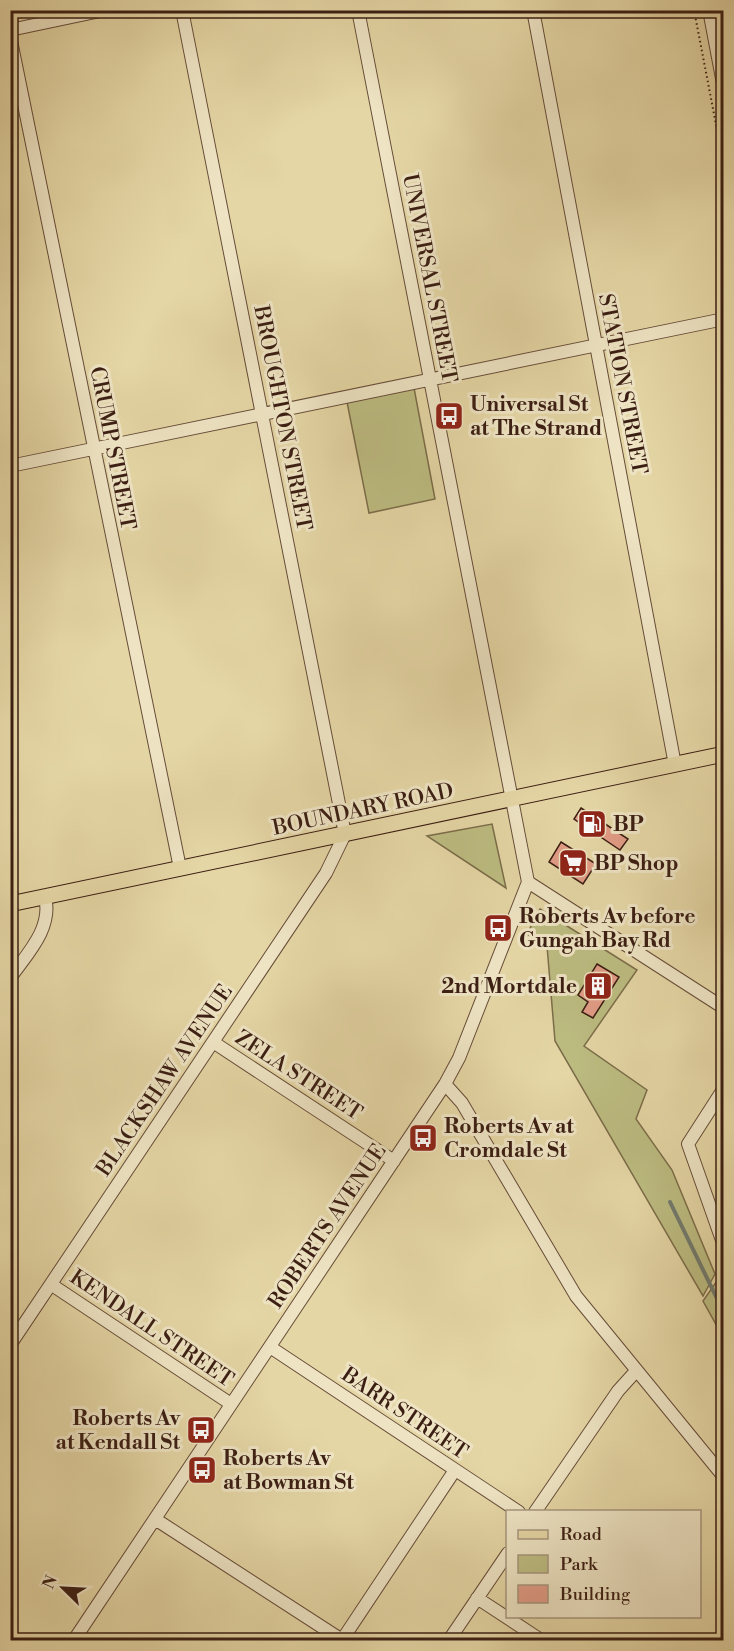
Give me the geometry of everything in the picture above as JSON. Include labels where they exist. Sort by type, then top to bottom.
[{"type":"main road","name":"BOUNDARY ROAD","points":[[12,898],[45,897],[723,754]]},
{"type":"street","points":[[10,30],[105,10]]},
{"type":"street","name":"BROUGHTON STREET","points":[[182,10],[345,834]]},
{"type":"street","name":"UNIVERSAL STREET","points":[[358,10],[512,799]]},
{"type":"street","name":"STATION STREET","points":[[534,10],[675,765]]},
{"type":"street","points":[[709,10],[723,89]]},
{"type":"street","name":"CRUMP STREET","points":[[10,36],[180,868]]},
{"type":"street","points":[[10,466],[723,319]]},
{"type":"street","points":[[512,799],[528,882],[723,1008]]},
{"type":"street","name":"BLACKSHAW AVENUE","points":[[10,1345],[326,873],[345,834]]},
{"type":"street","name":"ROBERTS AVENUE","points":[[74,1641],[446,1084],[459,1058],[528,882]]},
{"type":"street","points":[[10,978],[44,925],[48,912],[45,897]]},
{"type":"street","name":"ZELA STREET","points":[[213,1042],[394,1161]]},
{"type":"street","points":[[446,1084],[462,1103],[565,1279],[587,1312],[723,1477]]},
{"type":"street","points":[[723,1088],[688,1144],[723,1246]]},
{"type":"street","name":"KENDALL STREET","points":[[52,1285],[231,1404]]},
{"type":"street","name":"BARR STREET","points":[[270,1347],[516,1510]]},
{"type":"street","points":[[537,1510],[618,1391],[636,1371]]},
{"type":"street","points":[[156,1519],[342,1640],[455,1470]]},
{"type":"street","points":[[449,1641],[506,1554]]},
{"type":"street","points":[[477,1598],[506,1617]]},
{"type":"street","points":[[507,1618],[542,1641]]},
{"type":"path","points":[[694,10],[723,166]]},
{"type":"green space","points":[[414,388],[435,499],[369,513],[347,402]]},
{"type":"green space","points":[[492,824],[506,888],[427,836]]},
{"type":"green space","points":[[540,909],[637,970],[584,1046],[647,1090],[636,1119],[672,1170],[715,1274],[703,1296],[555,1041],[547,946],[527,934]]},
{"type":"green space","points":[[719,1278],[723,1281],[723,1337],[703,1301]]},
{"type":"building","points":[[581,808],[628,839],[620,850],[574,819]]},
{"type":"building","name":"BP Shop","points":[[561,842],[596,864],[583,884],[549,862]]},
{"type":"building","name":"2nd Mortdale","points":[[597,964],[619,977],[593,1018],[582,1012],[588,1002],[578,995]]},
{"type":"waterway","points":[[670,1202],[724,1313]]},
{"type":"place","name":"Universal St at The Strand","points":[[449,416]]},
{"type":"place","name":"BP","points":[[592,824]]},
{"type":"place","name":"BP Shop","points":[[573,863]]},
{"type":"place","name":"Roberts Av before Gungah Bay Rd","points":[[498,928]]},
{"type":"place","name":"2nd Mortdale","points":[[598,986]]},
{"type":"place","name":"Roberts Av at Cromdale St","points":[[423,1138]]},
{"type":"place","name":"Roberts Av at Kendall St","points":[[201,1430]]},
{"type":"place","name":"Roberts Av at Bowman St","points":[[202,1470]]}]
